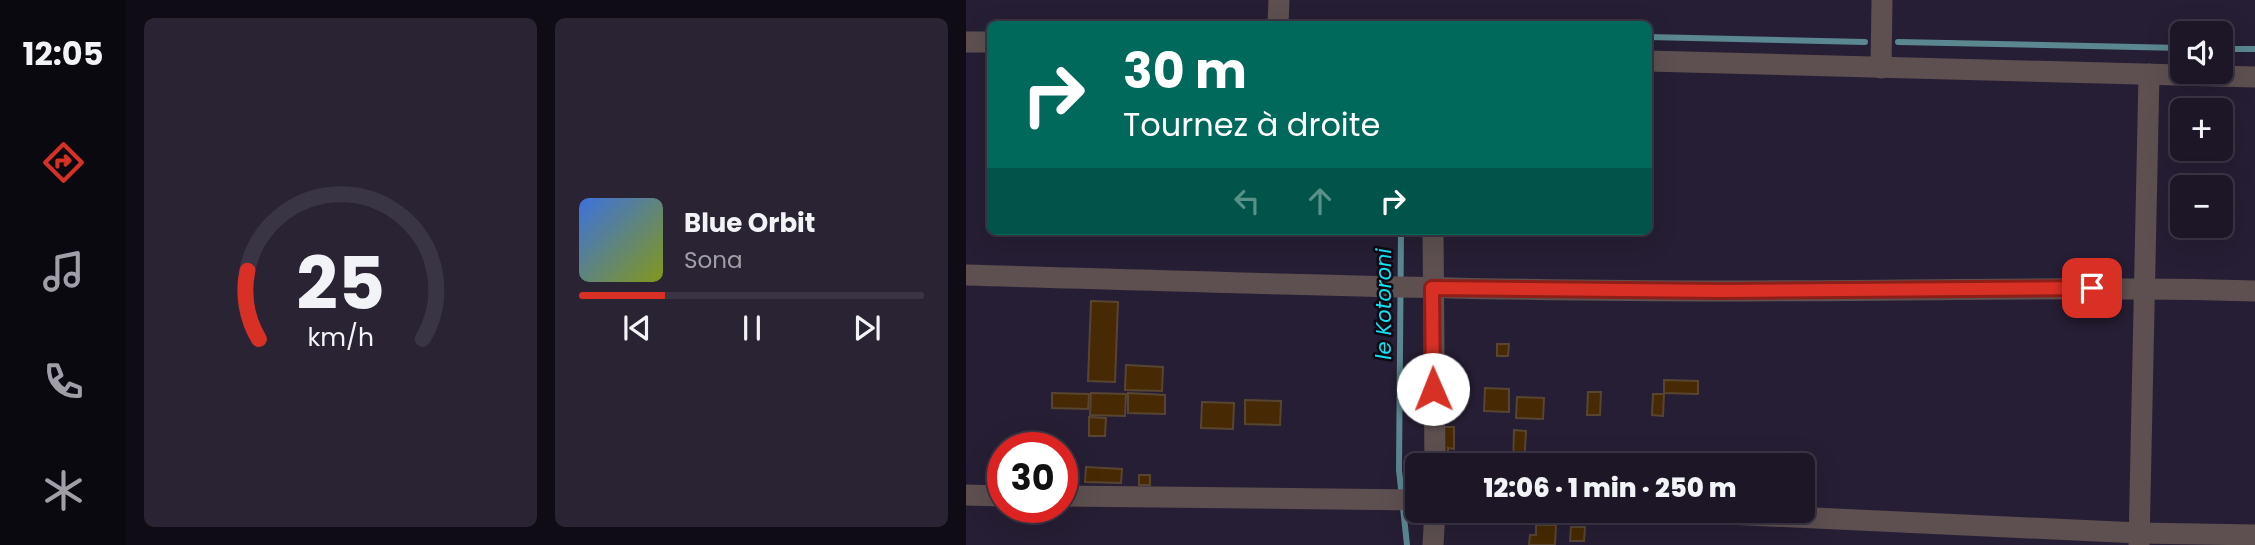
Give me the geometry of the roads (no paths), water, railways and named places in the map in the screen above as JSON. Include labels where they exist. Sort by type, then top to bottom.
[{"type":"street","points":[[1278,21],[1279,0]]},
{"type":"street","points":[[1881,68],[1882,0]]},
{"type":"street","points":[[966,42],[987,42]]},
{"type":"street","points":[[1652,61],[2255,77]]},
{"type":"street","points":[[2139,539],[2149,74]]},
{"type":"street","points":[[1433,235],[1435,453]]},
{"type":"street","points":[[966,275],[1432,288],[1737,291],[2145,288],[2255,291]]},
{"type":"street","points":[[966,495],[987,496]]},
{"type":"street","points":[[1078,496],[1405,500]]},
{"type":"street","points":[[1815,520],[2139,539],[2255,535]]},
{"type":"street","points":[[1433,545],[1434,523]]},
{"type":"waterway","points":[[1652,37],[1865,42]]},
{"type":"waterway","points":[[1898,42],[2170,48]]},
{"type":"waterway","points":[[2233,49],[2255,49]]},
{"type":"waterway","name":"le Kotoroni","points":[[1401,235],[1399,470],[1407,545]]}]
